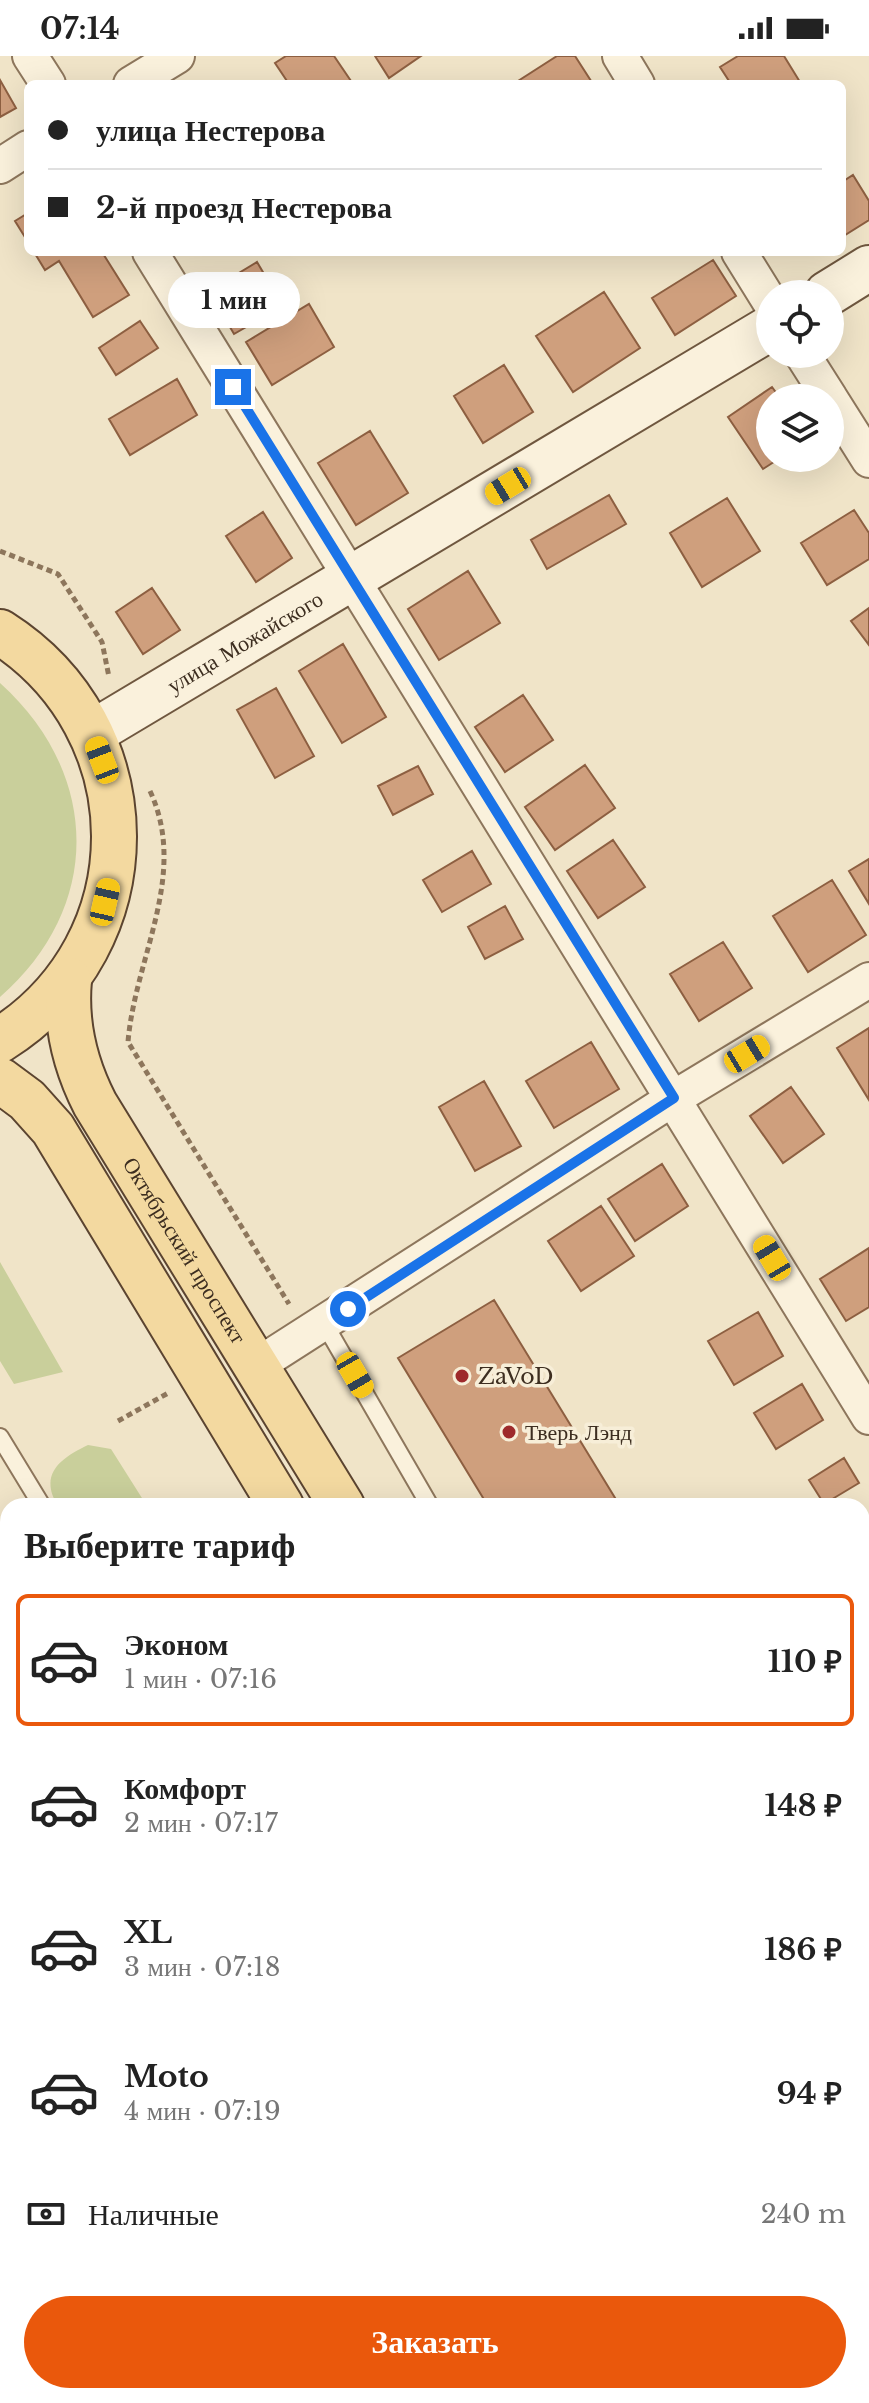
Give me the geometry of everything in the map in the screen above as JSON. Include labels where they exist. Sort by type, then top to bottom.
[{"type":"main road","points":[[844,283],[869,268]]},
{"type":"main road","name":"улица Можайского","points":[[104,726],[756,336]]},
{"type":"main road","points":[[0,632],[50,672],[104,726],[113,816],[112,874],[97,929],[69,980],[27,1021],[0,1040]]},
{"type":"main road","name":"Октябрьский проспект","points":[[69,980],[71,1037],[89,1092],[337,1498]]},
{"type":"main road","points":[[0,1080],[27,1100],[53,1129],[276,1498]]},
{"type":"street","points":[[30,56],[45,80]]},
{"type":"street","points":[[138,80],[177,56]]},
{"type":"street","points":[[620,56],[635,80]]},
{"type":"street","points":[[0,166],[24,151]]},
{"type":"street","points":[[152,256],[869,1417]]},
{"type":"street","points":[[741,256],[756,280]]},
{"type":"street","points":[[844,420],[869,460]]},
{"type":"street","points":[[256,1366],[674,1098],[869,980]]},
{"type":"lane","points":[[324,1323],[425,1498]]},
{"type":"lane","points":[[0,1437],[37,1498]]},
{"type":"path","points":[[0,551],[58,574],[102,642],[104,726]]},
{"type":"path","points":[[148,786],[160,813],[166,852],[151,941],[131,1007],[128,1042],[294,1313],[282,1328],[292,1343]]},
{"type":"green space","points":[[0,683],[33,719],[57,758],[72,799],[76,840],[72,882],[58,923],[34,961],[0,997]]},
{"type":"green space","points":[[0,1262],[63,1372],[14,1384],[0,1361]]},
{"type":"green space","points":[[88,1445],[111,1449],[142,1498],[54,1498],[50,1485],[52,1476],[55,1468]]},
{"type":"building","points":[[286,56],[334,56],[350,80],[286,80],[275,63]]},
{"type":"building","points":[[375,56],[421,56],[389,78]]},
{"type":"building","points":[[557,56],[575,56],[590,80],[520,80]]},
{"type":"building","points":[[738,56],[784,56],[799,80],[728,80],[720,67]]},
{"type":"building","points":[[0,80],[16,108],[0,117]]},
{"type":"building","points":[[853,175],[869,201],[869,220],[846,234],[846,179]]},
{"type":"building","points":[[24,215],[24,236],[15,221]]},
{"type":"building","points":[[36,256],[105,256],[129,295],[93,317],[59,261],[45,270]]},
{"type":"building","points":[[713,260],[736,296],[675,335],[652,298]]},
{"type":"building","points":[[257,262],[283,306],[234,334],[209,291]]},
{"type":"building","points":[[604,292],[640,348],[573,392],[536,336]]},
{"type":"building","points":[[309,304],[334,347],[272,385],[246,342]]},
{"type":"building","points":[[140,321],[158,348],[116,375],[99,348]]},
{"type":"building","points":[[504,365],[533,412],[483,443],[454,396]]},
{"type":"building","points":[[177,379],[197,415],[130,455],[109,419]]},
{"type":"building","points":[[756,398],[756,459],[728,417]]},
{"type":"building","points":[[370,431],[408,493],[356,525],[318,463]]},
{"type":"building","points":[[609,495],[626,524],[547,569],[531,540]]},
{"type":"building","points":[[727,498],[760,551],[702,587],[670,533]]},
{"type":"building","points":[[854,510],[869,533],[869,559],[827,585],[801,543]]},
{"type":"building","points":[[263,512],[292,558],[256,582],[226,536]]},
{"type":"building","points":[[468,571],[500,623],[439,660],[408,609]]},
{"type":"building","points":[[152,588],[180,630],[143,654],[116,612]]},
{"type":"building","points":[[869,608],[869,645],[851,621]]},
{"type":"building","points":[[343,644],[386,717],[342,743],[299,671]]},
{"type":"building","points":[[276,688],[314,756],[275,778],[237,710]]},
{"type":"building","points":[[523,695],[553,740],[505,772],[475,727]]},
{"type":"building","points":[[585,765],[615,808],[555,850],[525,807]]},
{"type":"building","points":[[418,766],[433,794],[393,815],[378,786]]},
{"type":"building","points":[[613,840],[645,887],[598,918],[567,871]]},
{"type":"building","points":[[472,851],[491,884],[442,912],[423,880]]},
{"type":"building","points":[[869,859],[869,904],[849,871]]},
{"type":"building","points":[[832,880],[866,935],[808,972],[773,916]]},
{"type":"building","points":[[505,906],[523,939],[485,959],[468,927]]},
{"type":"building","points":[[723,942],[752,988],[699,1021],[670,974]]},
{"type":"building","points":[[869,1028],[869,1100],[837,1048]]},
{"type":"building","points":[[591,1042],[619,1089],[554,1128],[526,1081]]},
{"type":"building","points":[[484,1081],[521,1146],[475,1171],[439,1107]]},
{"type":"building","points":[[791,1087],[824,1134],[783,1163],[750,1116]]},
{"type":"building","points":[[662,1164],[688,1206],[635,1241],[608,1199]]},
{"type":"building","points":[[601,1206],[634,1256],[581,1291],[548,1241]]},
{"type":"building","points":[[869,1248],[869,1307],[846,1321],[820,1279]]},
{"type":"building","name":"Тверь Лэнд","points":[[494,1300],[615,1498],[483,1498],[398,1358]]},
{"type":"building","points":[[758,1312],[783,1356],[734,1385],[708,1341]]},
{"type":"building","points":[[802,1384],[823,1420],[776,1449],[754,1413]]},
{"type":"building","points":[[844,1458],[859,1483],[834,1498],[820,1498],[809,1480]]},
{"type":"place","name":"ZaVoD","points":[[462,1376]]},
{"type":"place","name":"Тверь Лэнд","points":[[509,1432]]},
{"type":"route","points":[[233,387],[674,1098],[348,1309]]}]
